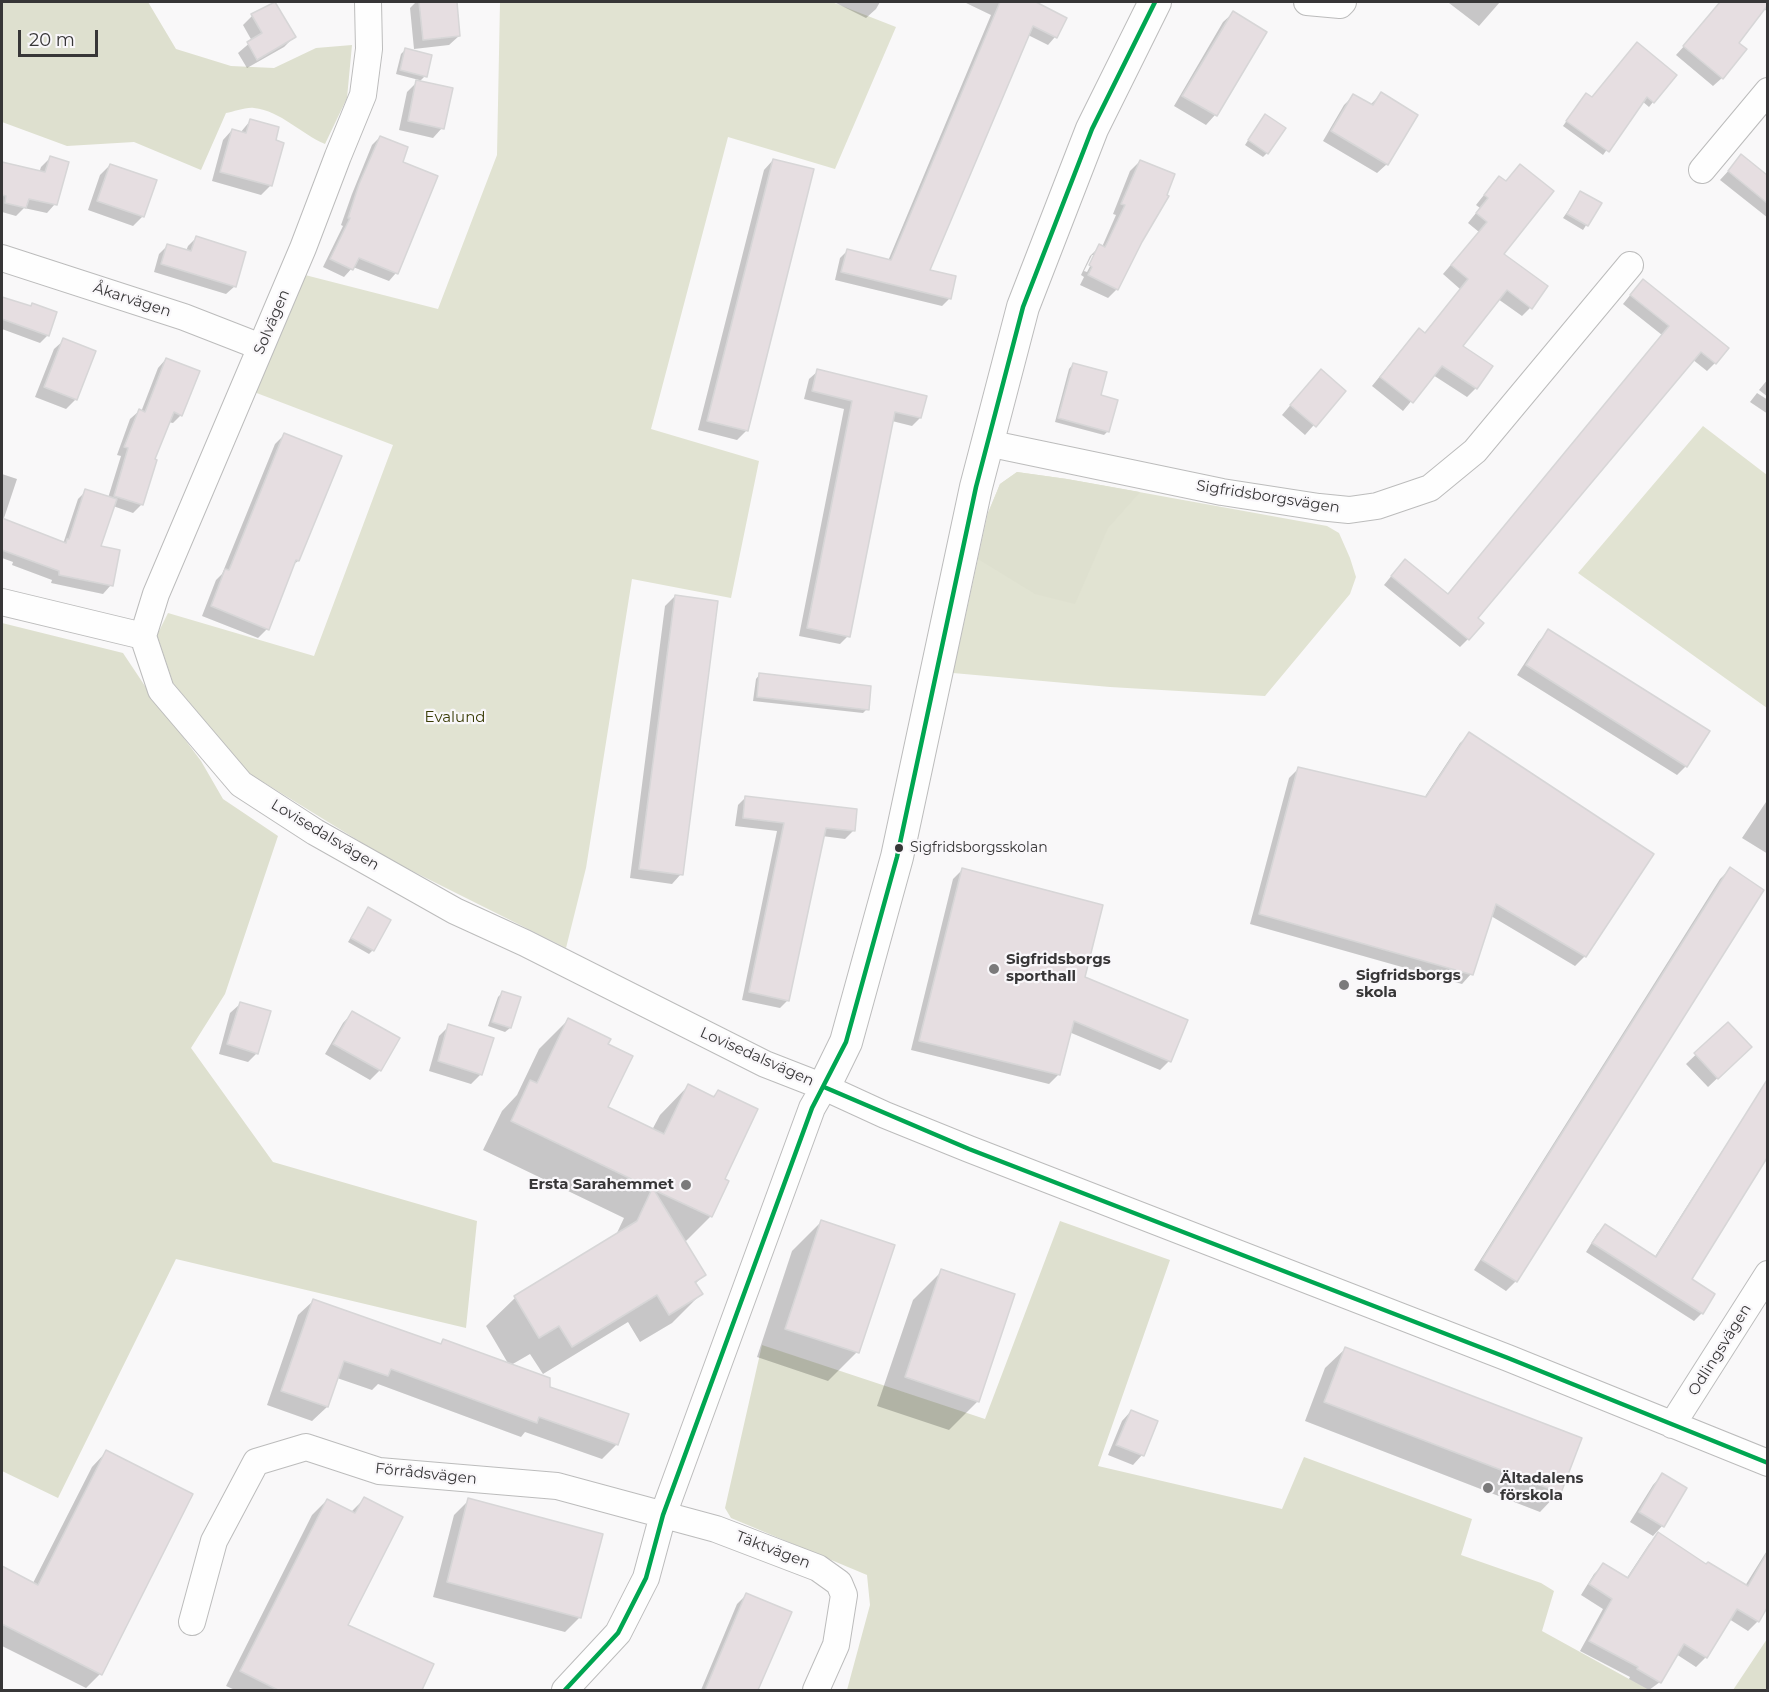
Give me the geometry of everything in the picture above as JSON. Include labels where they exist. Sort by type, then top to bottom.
[{"type":"street","name":"Solvägen","points":[[143,636],[156,594],[303,249],[363,95],[369,49],[368,2]]},
{"type":"street","points":[[565,1690],[618,1633],[646,1578],[663,1515],[812,1108],[846,1042],[897,857],[976,487],[1028,296],[1092,129],[1155,2]]},
{"type":"street","points":[[1307,2],[1340,4],[1343,2]]},
{"type":"street","points":[[1702,170],[1767,91]]},
{"type":"street","name":"Åkarvägen","points":[[2,258],[184,316],[261,347]]},
{"type":"street","name":"Sigfridsborgsvägen","points":[[987,443],[1244,495],[1348,510],[1377,506],[1430,488],[1475,451],[1630,265]]},
{"type":"street","points":[[2,602],[143,636]]},
{"type":"street","name":"Lovisedalsvägen","points":[[143,636],[161,690],[241,784],[315,832],[455,911],[525,943],[765,1064],[824,1087],[885,1115],[1508,1358],[1767,1463]]},
{"type":"street","name":"Odlingsvägen","points":[[1672,1425],[1767,1274]]},
{"type":"street","name":"Förrådsvägen","points":[[192,1622],[214,1541],[256,1462],[306,1447],[379,1471],[557,1486],[663,1515]]},
{"type":"street","name":"Täktvägen","points":[[663,1515],[716,1529],[818,1568],[839,1583],[844,1595],[836,1645],[816,1690]]},
{"type":"green space","points":[[2,2],[148,2],[176,49],[231,66],[274,68],[316,48],[352,45],[347,98],[325,144],[264,110],[251,108],[226,113],[201,170],[134,142],[67,146],[2,122]]},
{"type":"green space","name":"Evalund","points":[[500,2],[832,2],[896,27],[835,169],[728,137],[651,429],[759,461],[731,598],[632,579],[586,868],[566,948],[390,860],[250,774],[173,683],[157,635],[168,613],[314,656],[393,445],[254,392],[305,275],[438,309],[497,155]]},
{"type":"green space","points":[[1703,426],[1767,475],[1767,708],[1578,573]]},
{"type":"green space","points":[[1017,472],[1327,526],[1339,533],[1356,577],[1350,594],[1265,696],[1110,687],[953,673],[988,513],[1000,484]]},
{"type":"green space","points":[[1017,472],[1140,492],[1108,528],[1075,604],[1035,594],[978,559],[988,513],[1000,484]]},
{"type":"green space","points":[[2,623],[123,653],[201,761],[223,799],[278,836],[225,994],[191,1048],[273,1162],[477,1221],[466,1328],[176,1259],[58,1498],[2,1471]]},
{"type":"green space","points":[[1060,1221],[1170,1260],[1098,1466],[1282,1509],[1304,1457],[1472,1519],[1461,1555],[1541,1583],[1554,1591],[1542,1631],[1649,1690],[847,1690],[870,1605],[867,1575],[731,1518],[725,1508],[762,1345],[985,1419]]},
{"type":"green space","points":[[1767,1639],[1767,1690],[1733,1690]]},
{"type":"building","points":[[275,2],[296,37],[257,60],[247,42],[262,33],[251,14]]},
{"type":"building","points":[[419,2],[457,2],[460,36],[423,40]]},
{"type":"building","points":[[1000,2],[1036,2],[1067,18],[1057,38],[1033,26],[930,270],[956,276],[951,299],[841,272],[847,249],[891,260]]},
{"type":"building","points":[[1720,2],[1767,2],[1767,6],[1739,43],[1747,49],[1723,79],[1683,46]]},
{"type":"building","points":[[1233,11],[1267,32],[1217,116],[1182,96]]},
{"type":"building","points":[[1637,42],[1677,75],[1654,103],[1647,97],[1609,152],[1566,121],[1586,93],[1592,97]]},
{"type":"building","points":[[405,48],[432,55],[427,77],[400,70]]},
{"type":"building","points":[[416,80],[453,88],[444,129],[408,121]]},
{"type":"building","points":[[1381,92],[1418,115],[1388,165],[1331,131],[1353,94],[1373,105]]},
{"type":"building","points":[[1265,114],[1286,128],[1268,154],[1248,140]]},
{"type":"building","points":[[250,119],[279,127],[276,140],[284,143],[272,186],[220,172],[232,129],[246,133]]},
{"type":"building","points":[[380,136],[408,147],[403,162],[438,176],[398,274],[359,258],[353,270],[330,259],[350,218],[348,218],[359,184]]},
{"type":"building","points":[[1741,154],[1767,175],[1767,203],[1728,171]]},
{"type":"building","points":[[50,156],[69,162],[57,205],[29,199],[26,208],[5,203],[6,196],[2,195],[2,162],[45,172]]},
{"type":"building","points":[[773,159],[814,169],[748,431],[707,421]]},
{"type":"building","points":[[1140,160],[1175,174],[1167,195],[1169,196],[1118,290],[1088,275],[1092,267],[1089,265],[1099,244],[1105,247],[1125,205],[1121,204]]},
{"type":"building","points":[[110,164],[157,180],[144,217],[97,201]]},
{"type":"building","points":[[1520,164],[1554,191],[1504,254],[1548,286],[1532,309],[1507,290],[1463,346],[1493,366],[1477,389],[1442,366],[1413,403],[1380,377],[1419,328],[1425,333],[1468,279],[1451,265],[1487,222],[1476,213],[1488,198],[1484,195],[1499,176],[1506,181]]},
{"type":"building","points":[[1580,191],[1602,203],[1588,226],[1567,214]]},
{"type":"building","points":[[196,236],[246,252],[236,287],[161,264],[167,244],[191,251]]},
{"type":"building","points":[[1643,279],[1729,348],[1716,364],[1701,352],[1478,618],[1484,623],[1469,640],[1391,576],[1405,559],[1448,594],[1669,326],[1630,295]]},
{"type":"building","points":[[2,297],[31,306],[32,303],[57,312],[49,336],[2,319]]},
{"type":"building","points":[[63,338],[96,351],[77,400],[44,387]]},
{"type":"building","points":[[166,358],[200,371],[182,416],[174,412],[155,459],[157,460],[143,505],[114,496],[128,448],[124,447],[139,409],[145,412]]},
{"type":"building","points":[[1073,363],[1107,372],[1101,395],[1118,400],[1109,432],[1058,418]]},
{"type":"building","points":[[817,369],[927,396],[921,418],[895,412],[850,637],[807,628],[852,401],[812,391]]},
{"type":"building","points":[[1321,369],[1346,391],[1316,427],[1290,405]]},
{"type":"building","points":[[284,433],[342,456],[299,561],[296,560],[269,630],[211,606],[225,569],[229,570]]},
{"type":"building","points":[[85,489],[117,499],[101,546],[120,550],[113,586],[59,575],[59,571],[2,550],[2,518],[66,543]]},
{"type":"building","points":[[675,595],[718,601],[683,875],[639,869]]},
{"type":"building","points":[[1548,629],[1710,731],[1687,767],[1526,665]]},
{"type":"building","points":[[759,673],[871,686],[869,710],[757,697]]},
{"type":"building","points":[[1469,732],[1654,854],[1586,957],[1496,904],[1473,975],[1259,914],[1298,767],[1426,797]]},
{"type":"building","points":[[745,796],[857,809],[855,831],[826,828],[789,1001],[749,992],[784,823],[743,818]]},
{"type":"building","points":[[1730,867],[1764,890],[1517,1282],[1482,1260]]},
{"type":"building","name":"Sigfridsborgs sporthall","points":[[962,868],[1103,905],[1085,977],[1188,1020],[1171,1062],[1074,1021],[1060,1075],[919,1041]]},
{"type":"building","points":[[368,907],[391,920],[374,951],[351,938]]},
{"type":"building","points":[[502,991],[521,997],[511,1028],[492,1022]]},
{"type":"building","points":[[240,1002],[271,1011],[258,1054],[227,1044]]},
{"type":"building","points":[[352,1011],[400,1038],[381,1071],[333,1044]]},
{"type":"building","name":"Ersta Sarahemmet","points":[[568,1018],[611,1039],[608,1044],[633,1056],[608,1107],[664,1134],[688,1084],[714,1097],[718,1090],[758,1109],[725,1179],[729,1181],[712,1217],[654,1190],[706,1275],[695,1282],[703,1294],[669,1315],[657,1295],[572,1347],[559,1326],[539,1338],[514,1296],[637,1221],[652,1189],[511,1121],[530,1080],[537,1083]]},
{"type":"building","points":[[1728,1022],[1752,1047],[1718,1079],[1694,1053]]},
{"type":"building","points":[[448,1024],[494,1038],[482,1075],[438,1061]]},
{"type":"building","points":[[1767,1080],[1767,1158],[1692,1279],[1715,1294],[1703,1314],[1592,1243],[1605,1224],[1656,1257]]},
{"type":"building","points":[[821,1220],[895,1245],[859,1353],[785,1329]]},
{"type":"building","points":[[941,1269],[1015,1294],[979,1402],[905,1377]]},
{"type":"building","points":[[313,1299],[441,1344],[443,1339],[550,1378],[550,1387],[629,1414],[618,1445],[539,1417],[537,1423],[391,1369],[388,1376],[344,1361],[328,1407],[281,1391]]},
{"type":"building","points":[[1345,1347],[1582,1438],[1561,1493],[1324,1402]]},
{"type":"building","points":[[1131,1410],[1158,1421],[1144,1456],[1116,1445]]},
{"type":"building","points":[[106,1450],[193,1494],[102,1675],[2,1624],[2,1566],[38,1585]]},
{"type":"building","points":[[1662,1473],[1687,1488],[1664,1527],[1639,1512]]},
{"type":"building","points":[[364,1497],[403,1517],[348,1625],[434,1664],[422,1690],[278,1690],[240,1671],[327,1499],[355,1513]]},
{"type":"building","points":[[468,1498],[603,1534],[581,1618],[447,1582]]},
{"type":"building","points":[[1658,1532],[1706,1564],[1708,1562],[1748,1586],[1767,1553],[1767,1608],[1759,1622],[1737,1609],[1707,1658],[1684,1644],[1661,1683],[1637,1669],[1638,1667],[1589,1641],[1612,1599],[1589,1584],[1603,1563],[1628,1578]]},
{"type":"building","points":[[746,1593],[792,1612],[758,1690],[705,1690]]},
{"type":"transit line","points":[[565,1690],[618,1633],[646,1578],[663,1515],[812,1108],[846,1042],[897,857],[976,487],[1023,307],[1092,129],[1155,2]]},
{"type":"transit line","points":[[824,1087],[969,1149],[1508,1358],[1768,1463]]},
{"type":"place","name":"Sigfridsborgsskolan","points":[[899,848]]},
{"type":"place","name":"Sigfridsborgs sporthall","points":[[994,969]]},
{"type":"place","name":"Sigfridsborgs skola","points":[[1344,985]]},
{"type":"place","name":"Ersta Sarahemmet","points":[[686,1185]]},
{"type":"place","name":"Ältadalens förskola","points":[[1488,1488]]}]
